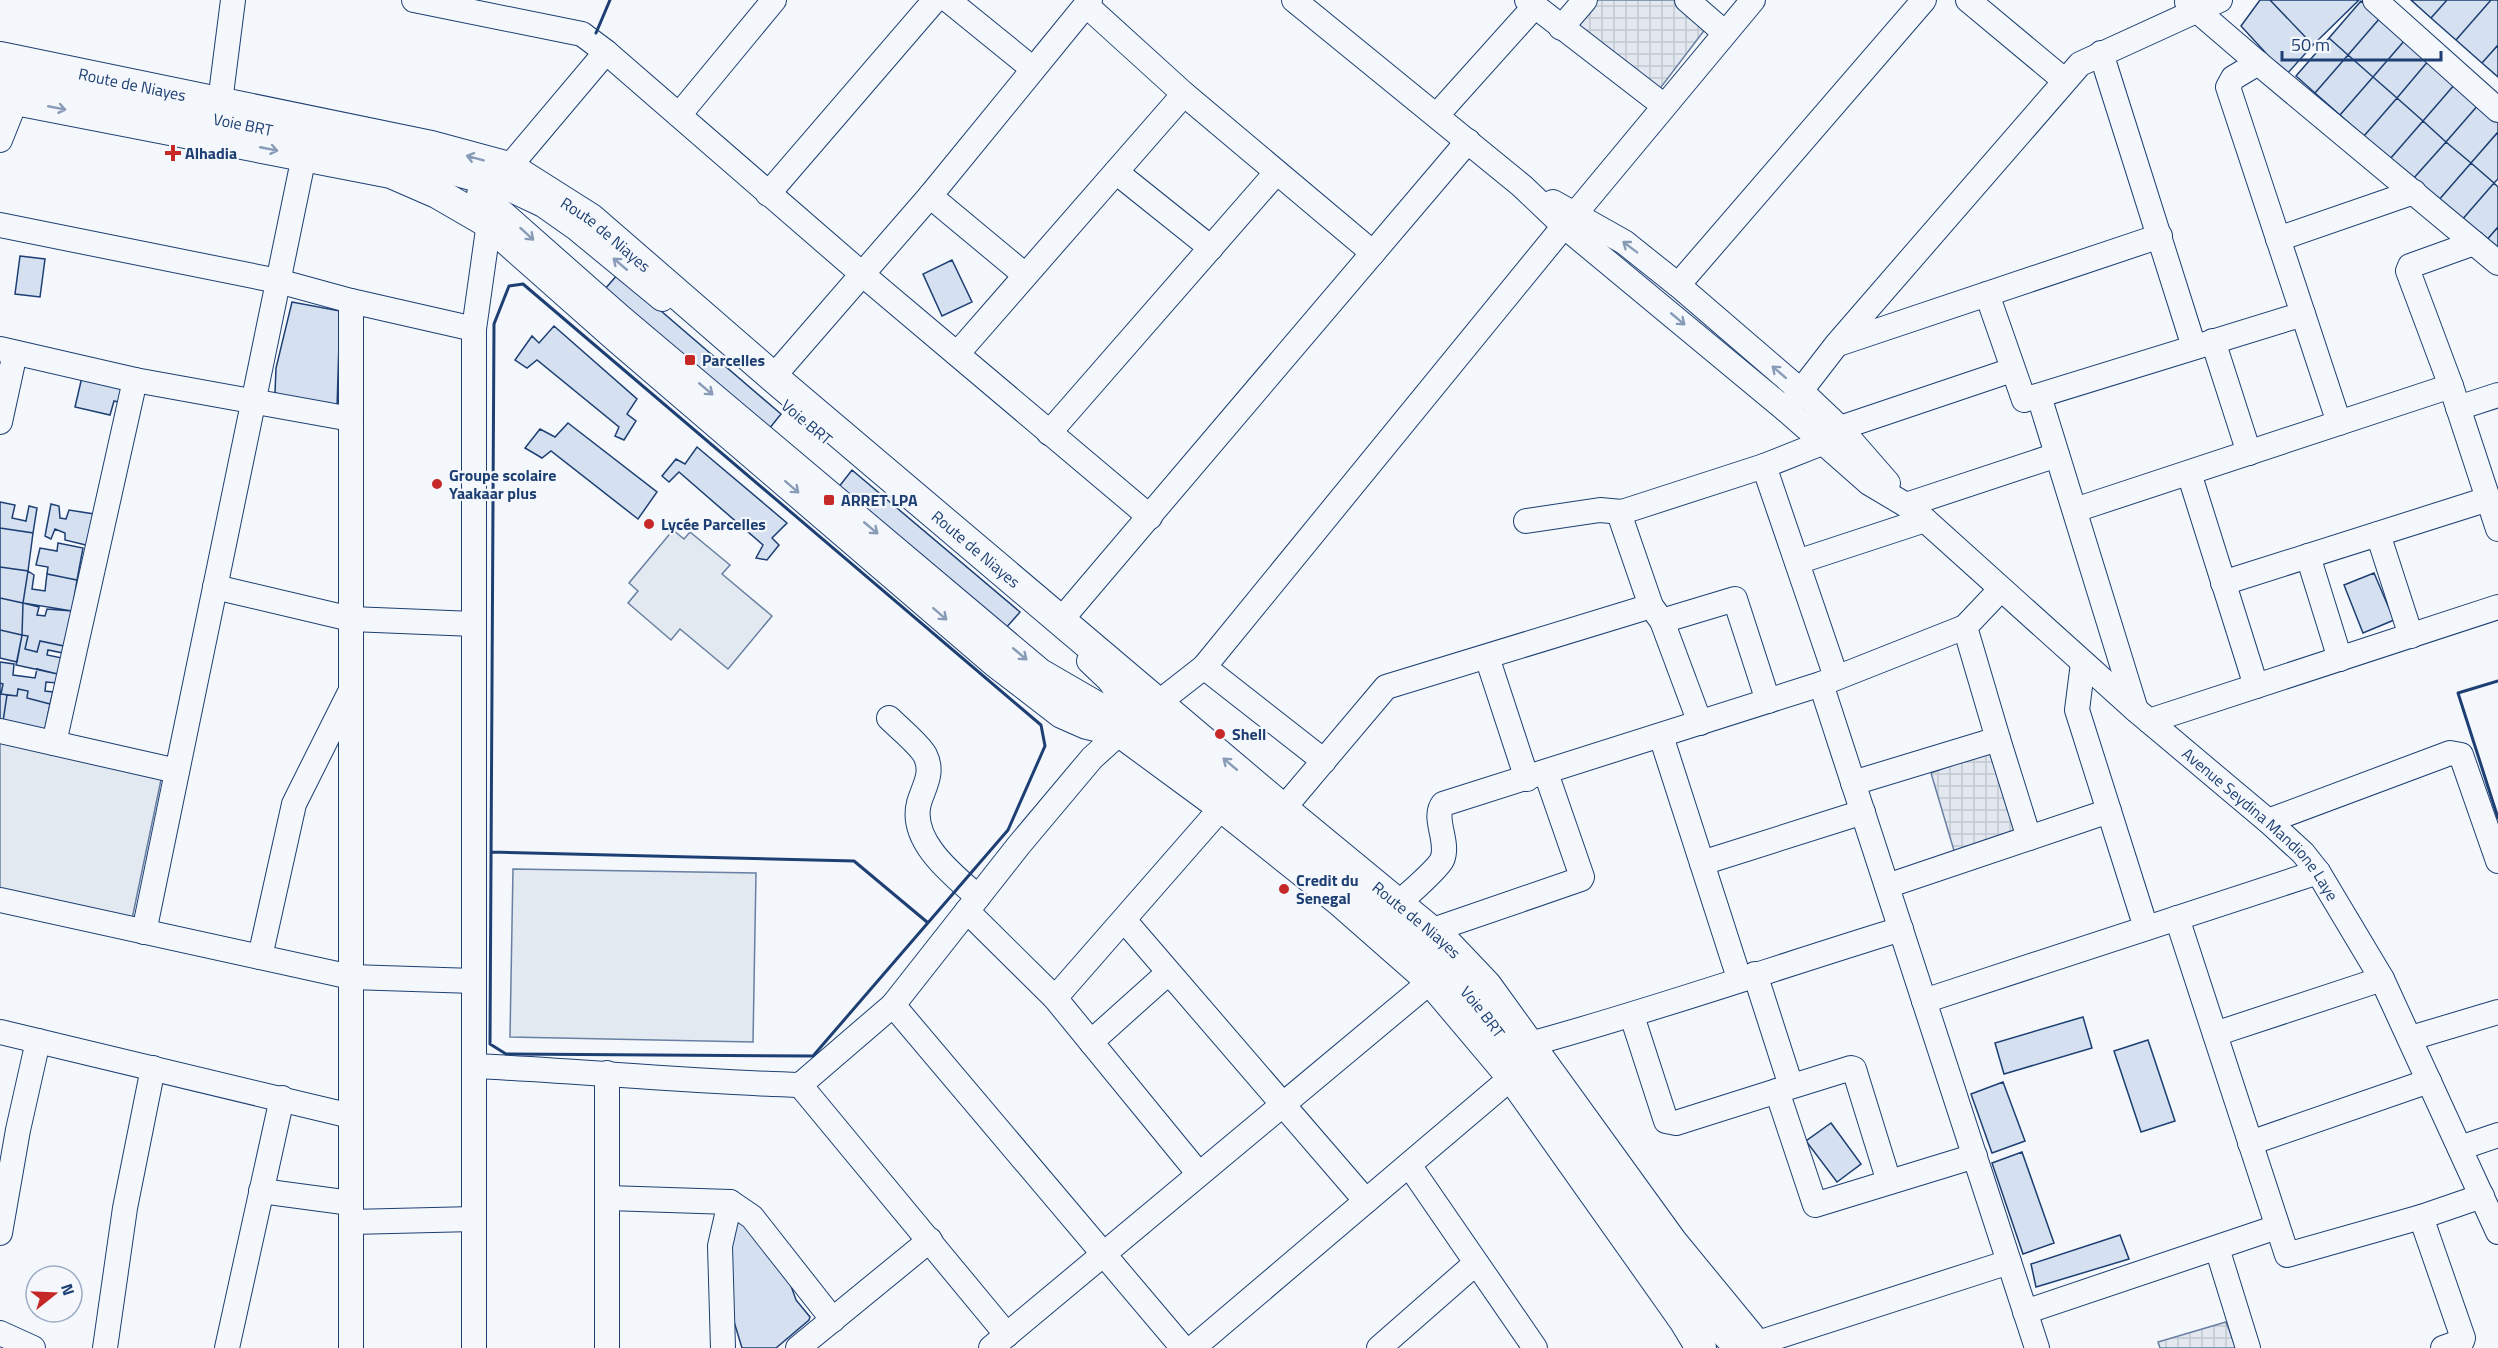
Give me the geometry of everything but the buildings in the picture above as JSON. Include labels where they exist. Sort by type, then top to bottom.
[{"type":"main road","name":"Route de Niayes","points":[[0,57],[431,146],[496,194],[618,338],[1024,685],[1062,713],[1088,724],[1138,718],[1282,809],[1447,944],[1486,984],[1750,1347]]},
{"type":"main road","name":"Route de Niayes","points":[[5,90],[391,173],[431,191],[496,194],[591,219],[773,377],[1061,620],[1138,718],[1222,807],[1340,901],[1431,981],[1512,1077],[1684,1320],[1701,1348]]},
{"type":"street","points":[[220,102],[233,0]]},
{"type":"street","points":[[679,115],[774,0]]},
{"type":"street","points":[[768,194],[935,0]]},
{"type":"street","points":[[948,0],[1033,69]]},
{"type":"street","points":[[1294,0],[1522,186],[1569,220],[1786,410],[1831,436]]},
{"type":"street","points":[[1561,28],[1585,0]]},
{"type":"street","points":[[1687,0],[1725,33]]},
{"type":"street","points":[[474,1066],[607,1073],[721,1083],[800,1085],[893,1005],[972,904],[1092,758],[1138,718],[1204,667],[1663,105],[1753,0]]},
{"type":"street","points":[[1678,285],[1924,0]]},
{"type":"street","points":[[1968,0],[2064,80]]},
{"type":"street","points":[[2375,0],[2498,110]]},
{"type":"street","points":[[426,1],[582,34],[606,52],[768,194],[1150,517]]},
{"type":"street","points":[[773,377],[930,196],[1088,3],[1184,94],[1372,253]]},
{"type":"street","points":[[1437,115],[1530,3],[1663,105]]},
{"type":"street","points":[[1786,410],[1837,344],[2080,64],[2201,4],[2258,63],[2498,263]]},
{"type":"street","points":[[474,1348],[474,329],[496,194],[606,52]]},
{"type":"street","points":[[2101,53],[2160,236],[2249,453]]},
{"type":"street","points":[[2258,63],[2233,78],[2228,87],[2340,423]]},
{"type":"street","points":[[0,140],[5,90]]},
{"type":"street","name":"Voie BRT","points":[[5,90],[370,150],[447,173],[496,194],[543,205],[577,229],[1068,642],[1109,680],[1138,718],[1371,899],[1440,960],[1479,1006],[1535,1080],[1630,1214],[1709,1319],[1724,1348]]},
{"type":"street","points":[[957,354],[1184,94]]},
{"type":"street","points":[[1061,620],[1468,141]]},
{"type":"street","points":[[144,932],[304,156]]},
{"type":"street","points":[[1116,172],[1211,248]]},
{"type":"street","points":[[1049,433],[1276,173]]},
{"type":"street","points":[[2278,239],[2414,192]]},
{"type":"street","points":[[930,196],[1025,275]]},
{"type":"street","points":[[1569,220],[1624,242],[1678,285],[1800,390],[1831,436]]},
{"type":"street","points":[[0,225],[278,281],[351,301],[474,329]]},
{"type":"street","points":[[1837,344],[2160,236]]},
{"type":"street","points":[[2474,243],[2409,268],[2455,397],[2498,529]]},
{"type":"street","points":[[1987,294],[2022,400],[2303,314]]},
{"type":"street","points":[[351,301],[351,1348]]},
{"type":"street","points":[[0,422],[7,351],[135,380],[351,419]]},
{"type":"street","points":[[1526,521],[1600,510],[1622,512],[1764,466],[1831,436],[2012,370]]},
{"type":"street","points":[[54,743],[135,380]]},
{"type":"street","points":[[2074,510],[2340,423],[2455,397],[2498,395]]},
{"type":"street","points":[[2039,396],[2142,716],[2256,686],[2498,608]]},
{"type":"street","name":"Avenue Seydina Mandione Laye","points":[[1831,436],[1869,483],[1916,513],[2142,716],[2268,821],[2303,854],[2318,872],[2382,980],[2411,1038],[2498,1232]]},
{"type":"street","points":[[1797,562],[2057,454]]},
{"type":"street","points":[[1764,466],[1797,562],[1853,783],[2037,1348]]},
{"type":"street","points":[[2189,473],[2256,686]]},
{"type":"street","points":[[2223,583],[2488,499]]},
{"type":"street","points":[[1622,512],[1620,516],[1656,614],[1700,723]]},
{"type":"street","points":[[2378,534],[2411,636]]},
{"type":"street","points":[[2308,556],[2340,659]]},
{"type":"street","points":[[215,586],[351,619],[474,624]]},
{"type":"street","points":[[1398,904],[1442,860],[1444,839],[1438,817],[1439,809],[1443,804],[1537,776],[1828,681],[1965,627],[2001,590]]},
{"type":"street","points":[[1282,809],[1386,687],[1487,657],[1656,614],[1735,599],[1768,701]]},
{"type":"street","points":[[1965,627],[2029,838]]},
{"type":"street","points":[[1430,931],[1581,879],[1487,657]]},
{"type":"street","points":[[2083,663],[2077,710],[2146,928]]},
{"type":"street","points":[[1204,667],[1324,761]]},
{"type":"street","points":[[260,957],[294,804],[351,690]]},
{"type":"street","points":[[889,718],[925,754],[930,775],[918,805],[918,825],[930,850],[972,904],[1055,998],[1199,1174]]},
{"type":"street","points":[[0,731],[177,771]]},
{"type":"street","points":[[1661,736],[1702,863],[1747,976],[1784,1088],[1815,1205],[1975,1156]]},
{"type":"street","points":[[1853,783],[1998,739]]},
{"type":"street","points":[[2268,821],[2450,753],[2456,753],[2461,755],[2498,861]]},
{"type":"street","points":[[1055,998],[1222,807]]},
{"type":"street","points":[[1887,886],[2109,811]]},
{"type":"street","points":[[1702,863],[1863,812]]},
{"type":"street","points":[[1924,1001],[2318,872]]},
{"type":"street","points":[[0,900],[351,977],[474,981]]},
{"type":"street","points":[[2177,918],[2288,1256],[2421,1217],[2482,1196]]},
{"type":"street","points":[[1124,920],[1366,1201]]},
{"type":"street","points":[[1530,1044],[1632,1016],[1747,976],[1901,929]]},
{"type":"street","points":[[1091,1042],[1168,973]]},
{"type":"street","points":[[2215,1034],[2382,980]]},
{"type":"street","points":[[800,1085],[930,1240],[999,1341],[1431,981]]},
{"type":"street","points":[[893,1005],[1183,1348]]},
{"type":"street","points":[[2411,1038],[2498,1012]]},
{"type":"street","points":[[1632,1016],[1666,1121],[1676,1123],[1784,1088],[1854,1069],[1890,1182]]},
{"type":"street","points":[[0,1032],[351,1116]]},
{"type":"street","points":[[0,1233],[18,1130],[38,1041]]},
{"type":"street","points":[[105,1348],[125,1208],[153,1068]]},
{"type":"street","points":[[607,1073],[607,1348]]},
{"type":"street","points":[[1193,1348],[1512,1077]]},
{"type":"street","points":[[2250,1143],[2429,1081]]},
{"type":"street","points":[[227,1348],[282,1098]]},
{"type":"street","points":[[2460,1148],[2498,1135]]},
{"type":"street","points":[[1409,1165],[1535,1348]]},
{"type":"street","points":[[261,1191],[351,1212],[474,1219]]},
{"type":"street","points":[[608,1198],[730,1202],[752,1217],[833,1320]]},
{"type":"street","points":[[723,1348],[720,1246],[730,1202]]},
{"type":"street","points":[[2421,1217],[2463,1338],[2462,1341],[2443,1348]]},
{"type":"street","points":[[2025,1312],[2277,1227]]},
{"type":"street","points":[[798,1348],[930,1240]]},
{"type":"street","points":[[2217,1248],[2248,1348]]},
{"type":"street","points":[[1750,1347],[2009,1262]]},
{"type":"street","points":[[1379,1348],[1476,1263]]},
{"type":"street","name":"Voie BRT","points":[[1709,1319],[1750,1347]]},
{"type":"street","points":[[0,1333],[33,1348]]},
{"type":"shaded area","points":[[1590,0],[1675,0],[1706,28],[1655,95],[1569,26]]},
{"type":"shaded area","points":[[673,530],[684,539],[690,532],[730,565],[722,574],[772,616],[728,669],[680,629],[671,640],[628,603],[638,591],[629,583]]},
{"type":"shaded area","points":[[0,741],[162,775],[132,919],[0,891]]},
{"type":"shaded area","points":[[1991,751],[2020,832],[1955,854],[1931,773]]},
{"type":"shaded area","points":[[513,869],[756,873],[753,1042],[510,1037]]},
{"type":"shaded area","points":[[2226,1322],[2236,1348],[2160,1348],[2158,1342]]},
{"type":"wall","points":[[596,33],[610,0]]},
{"type":"wall","points":[[523,284],[1041,725],[1045,746],[1008,830],[813,1056],[506,1054],[490,1044],[494,324],[509,286],[523,284]]},
{"type":"wall","points":[[2498,681],[2458,693],[2498,818]]},
{"type":"wall","points":[[491,852],[854,861],[927,922]]},
{"type":"place","name":"Alhadia","points":[[173,153]]},
{"type":"place","name":"Parcelles","points":[[690,360]]},
{"type":"place","name":"Groupe scolaire Yaakaar plus","points":[[437,484]]},
{"type":"place","name":"ARRET LPA","points":[[829,500]]},
{"type":"place","name":"Lycée Parcelles","points":[[649,524]]},
{"type":"place","name":"Shell","points":[[1220,734]]},
{"type":"place","name":"Credit du Senegal","points":[[1284,889]]}]
